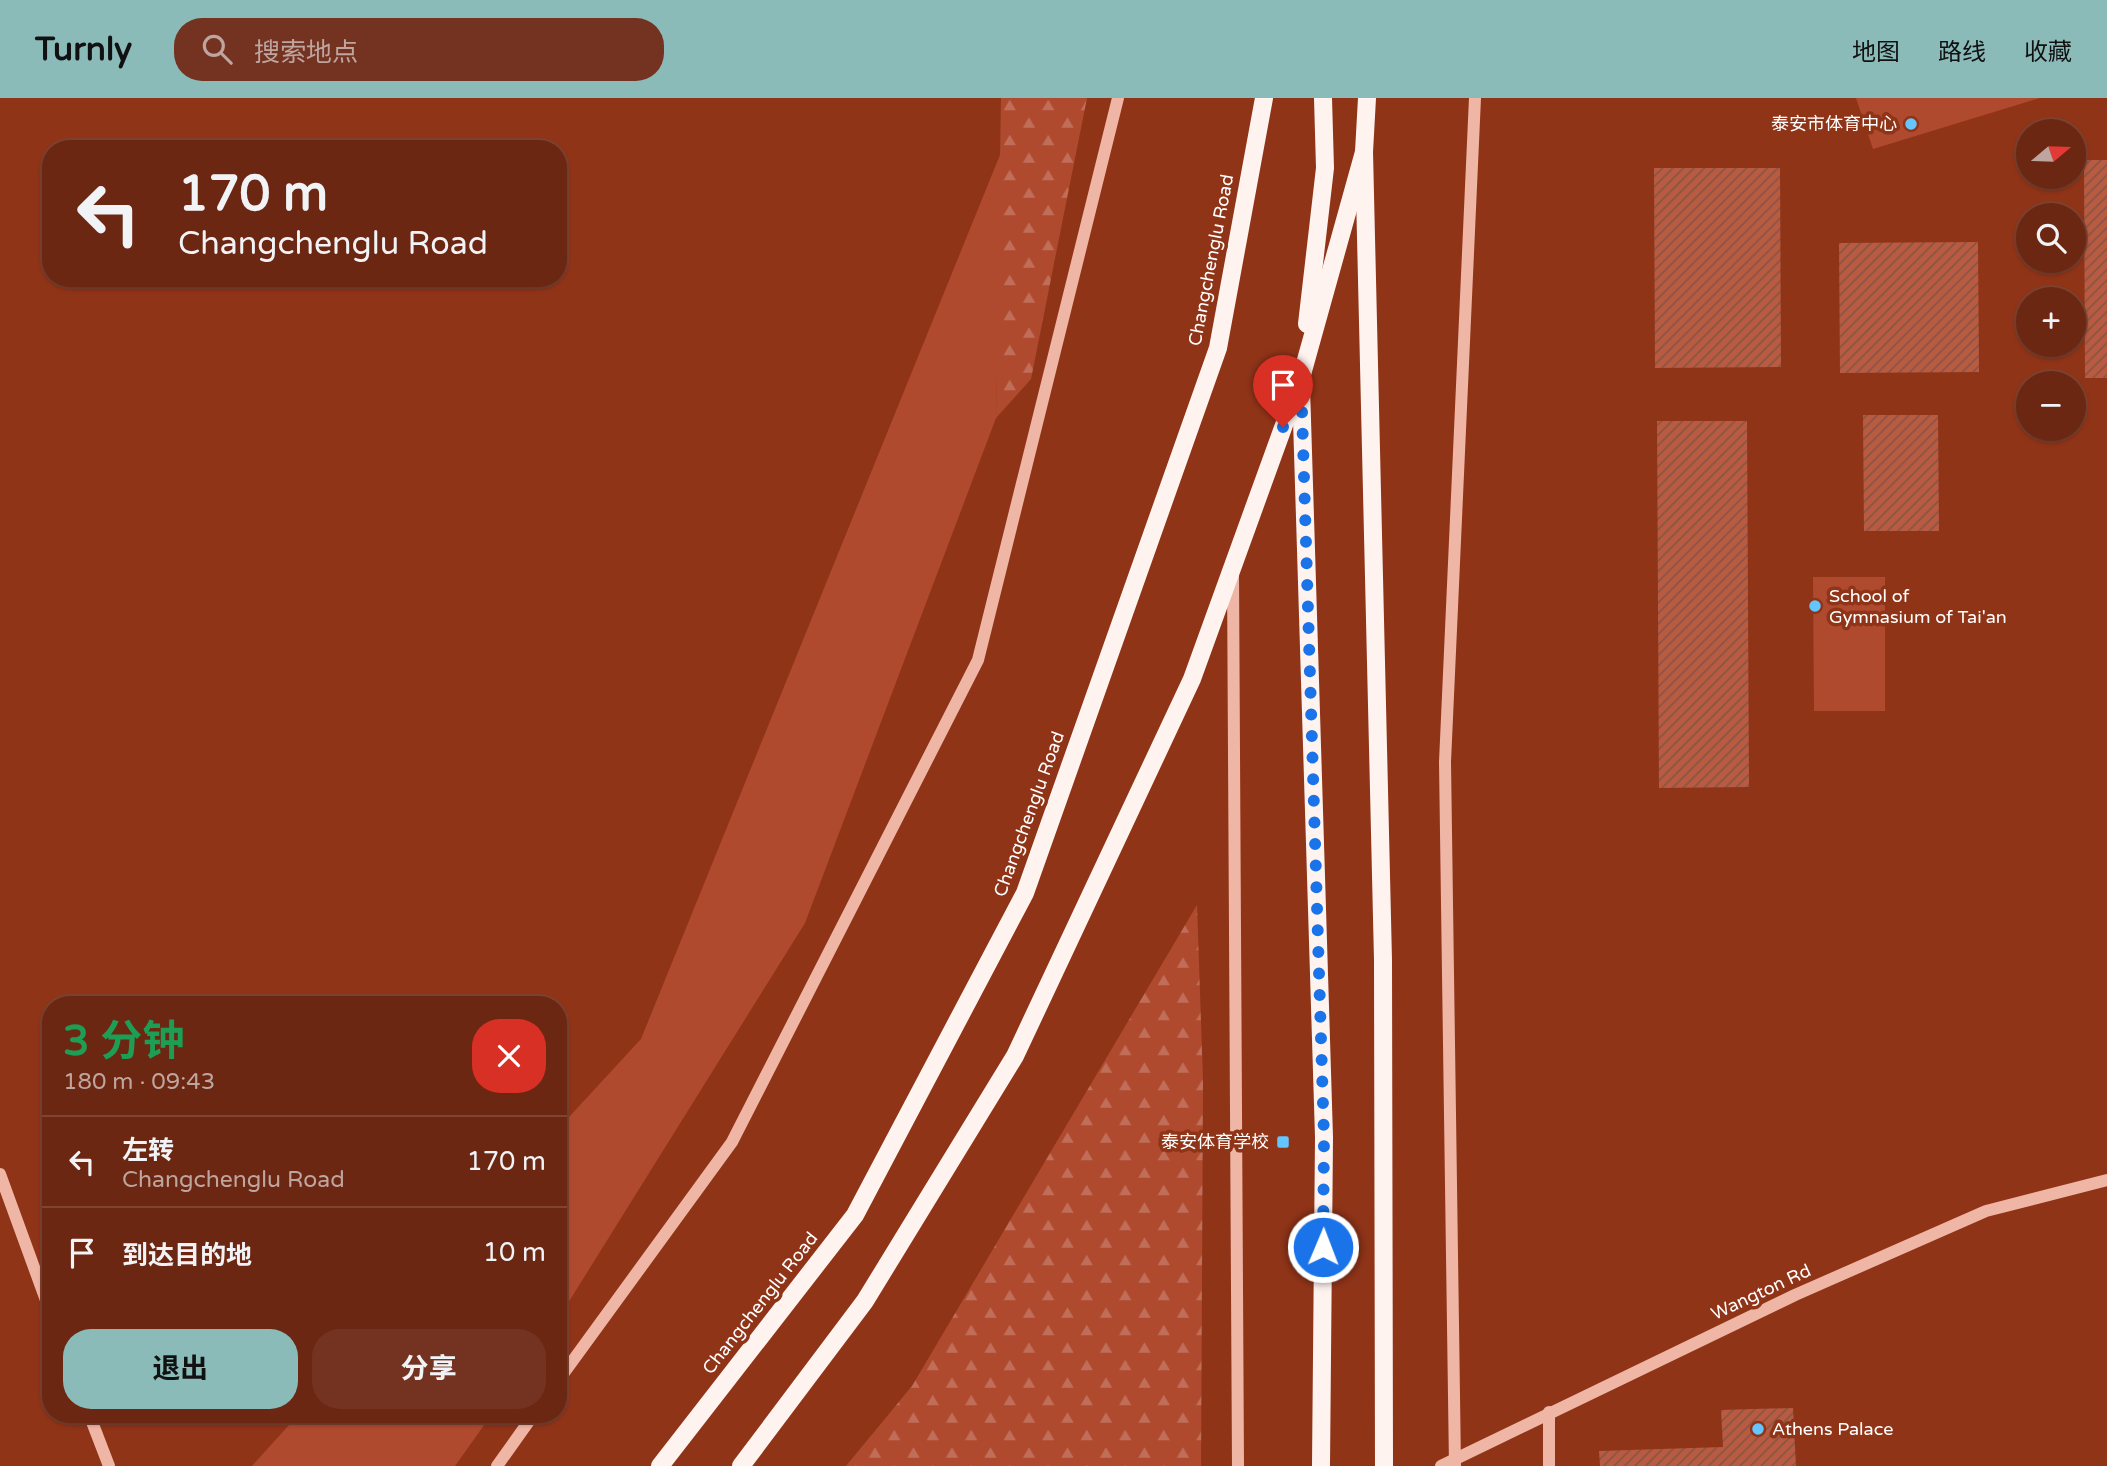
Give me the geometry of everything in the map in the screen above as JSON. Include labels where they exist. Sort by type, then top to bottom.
[{"type":"main road","name":"Changchenglu Road","points":[[660,1466],[855,1215],[1025,893],[1218,348],[1264,98]]},
{"type":"main road","points":[[1321,1466],[1324,1138],[1301,378],[1325,168],[1323,98]]},
{"type":"main road","points":[[1367,98],[1364,152],[1383,960],[1384,1466]]},
{"type":"main road","points":[[741,1466],[865,1301],[1015,1056],[1192,679],[1301,378],[1364,152]]},
{"type":"street","points":[[567,1369],[732,1142],[978,660],[1118,98]]},
{"type":"street","points":[[1455,1463],[1445,762],[1475,98]]},
{"type":"street","points":[[1233,563],[1238,1466]]},
{"type":"street","points":[[0,1174],[42,1289]]},
{"type":"street","name":"Wangton Rd","points":[[1441,1466],[1455,1463],[1549,1412],[1795,1295],[1986,1211],[2107,1180]]},
{"type":"street","points":[[1549,1412],[1549,1466]]},
{"type":"street","points":[[92,1423],[109,1466]]},
{"type":"street","points":[[497,1466],[528,1423]]},
{"type":"green space","points":[[1001,98],[1087,98],[1031,379],[996,418]]},
{"type":"green space","name":"泰安市体育中心","points":[[1856,98],[2040,98],[1873,149]]},
{"type":"green space","points":[[1002,150],[996,418],[805,923],[567,1305],[567,1119],[641,1039]]},
{"type":"green space","points":[[1813,577],[1885,577],[1885,711],[1814,711]]},
{"type":"green space","points":[[1197,905],[1203,1081],[1201,1466],[846,1466],[912,1386]]},
{"type":"green space","points":[[291,1423],[486,1423],[455,1466],[252,1466]]},
{"type":"building","points":[[2086,160],[2107,160],[2107,378],[2086,378],[2085,371]]},
{"type":"building","points":[[1654,168],[1780,168],[1781,367],[1655,368]]},
{"type":"building","points":[[1978,242],[1979,372],[1840,373],[1839,243]]},
{"type":"building","points":[[1863,415],[1938,415],[1939,531],[1864,531]]},
{"type":"building","points":[[1657,421],[1747,421],[1749,787],[1659,788]]},
{"type":"building","name":"Athens Palace","points":[[1793,1408],[1796,1466],[1600,1466],[1599,1451],[1723,1447],[1721,1410]]},
{"type":"place","name":"泰安市体育中心","points":[[1911,124]]},
{"type":"place","name":"School of Gymnasium of Tai'an","points":[[1815,606]]},
{"type":"place","name":"泰安体育学校","points":[[1283,1142]]},
{"type":"place","name":"Athens Palace","points":[[1758,1429]]},
{"type":"route","points":[[1283,427],[1301,378],[1324,1138],[1323,1247]]}]
